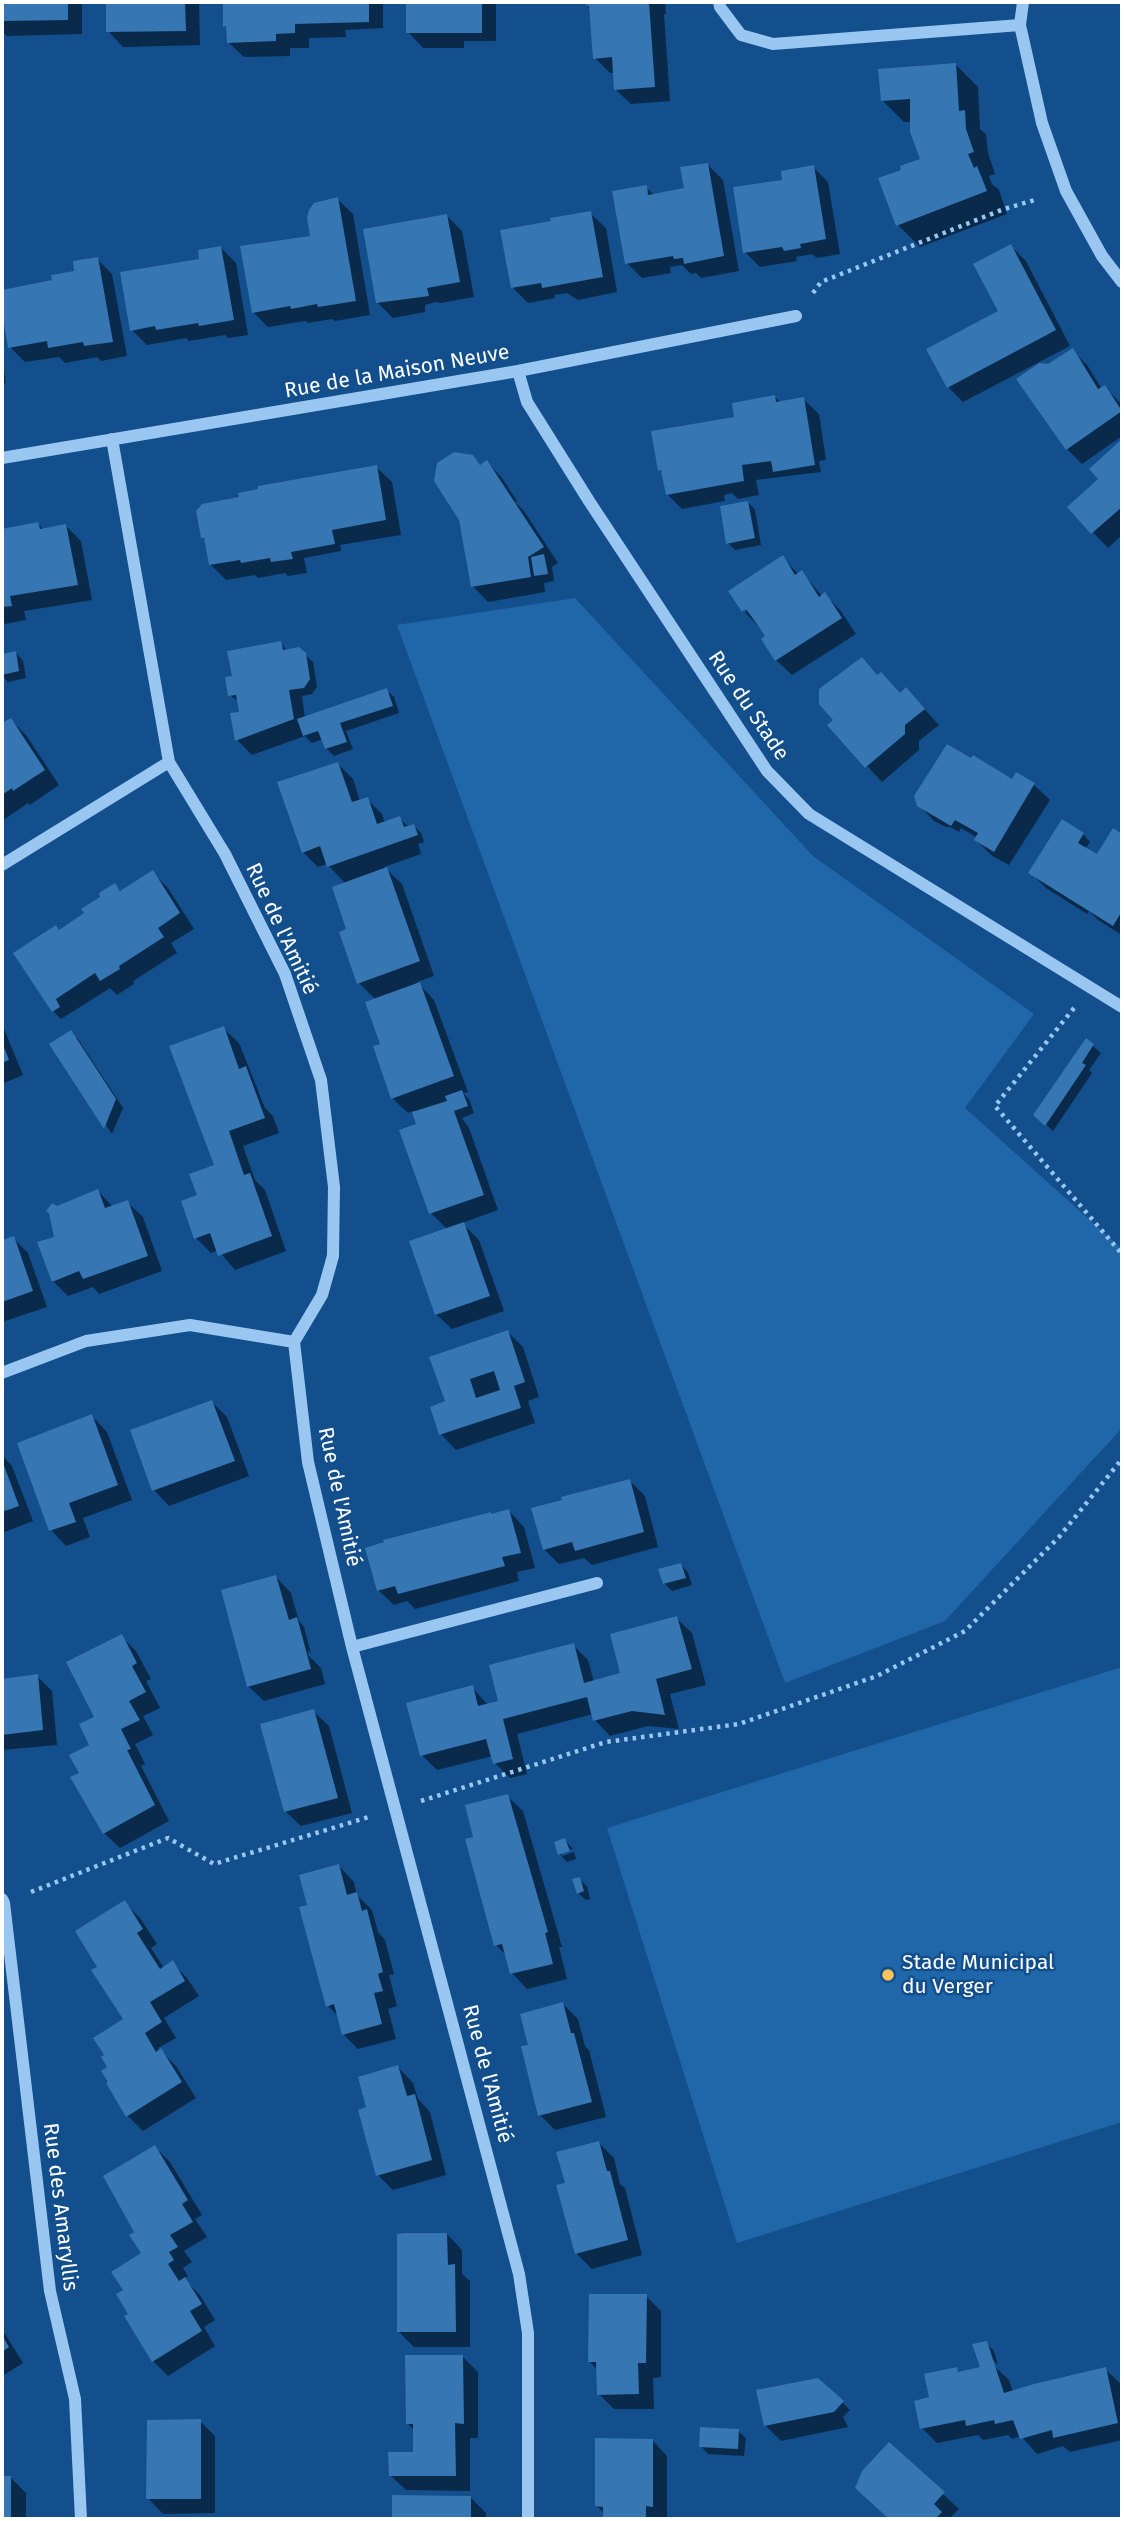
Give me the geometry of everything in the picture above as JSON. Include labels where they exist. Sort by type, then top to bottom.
[{"type":"street","points":[[719,2],[741,34],[773,44],[1020,25]]},
{"type":"street","points":[[1023,2],[1020,25],[1042,123],[1066,191],[1102,256],[1122,282]]},
{"type":"street","name":"Rue de la Maison Neuve","points":[[2,458],[518,371],[796,316]]},
{"type":"street","name":"Rue du Stade","points":[[518,371],[527,402],[596,512],[767,771],[809,814],[1122,1007]]},
{"type":"street","name":"Rue de l'Amitié","points":[[112,439],[169,762],[225,853],[285,974],[321,1080],[334,1188],[333,1256],[322,1295],[294,1342],[308,1462],[352,1647],[519,2274],[528,2333],[528,2519]]},
{"type":"street","points":[[2,865],[169,762]]},
{"type":"street","points":[[2,1373],[86,1341],[190,1325],[294,1342]]},
{"type":"street","points":[[352,1647],[597,1583]]},
{"type":"street","name":"Rue des Amaryllis","points":[[3,1901],[50,2291],[75,2399],[81,2519]]},
{"type":"path","points":[[796,316],[821,282],[1004,209],[1066,191]]},
{"type":"path","points":[[1088,986],[1072,1012],[995,1106],[1122,1254]]},
{"type":"path","points":[[3,1901],[168,1838],[214,1864],[606,1742],[739,1724],[877,1676],[965,1631],[1059,1537],[1122,1459]]},
{"type":"shaded area","points":[[575,598],[813,856],[1034,1014],[965,1108],[1122,1249],[1122,1428],[945,1621],[785,1683],[397,625]]},
{"type":"shaded area","name":"Stade Municipal du Verger","points":[[1122,1667],[1122,2122],[737,2243],[607,1828]]},
{"type":"building","points":[[2,2],[68,2],[68,20],[2,21]]},
{"type":"building","points":[[106,2],[185,2],[186,31],[106,32]]},
{"type":"building","points":[[223,2],[369,2],[369,22],[295,24],[295,33],[276,34],[276,41],[227,43],[226,26],[223,27]]},
{"type":"building","points":[[406,2],[482,2],[482,33],[406,33]]},
{"type":"building","points":[[586,2],[649,2],[655,87],[614,90],[612,57],[593,59],[589,6]]},
{"type":"building","points":[[956,63],[959,111],[965,110],[966,129],[974,152],[968,154],[974,168],[977,166],[987,191],[896,226],[878,178],[901,170],[900,166],[920,159],[910,132],[910,99],[881,101],[878,69]]},
{"type":"building","points":[[708,163],[724,256],[684,264],[683,258],[674,259],[673,256],[625,264],[612,191],[647,185],[648,195],[684,188],[680,167]]},
{"type":"building","points":[[814,165],[826,239],[800,244],[801,248],[784,251],[782,247],[743,253],[733,187],[782,180],[781,171]]},
{"type":"building","points":[[338,197],[356,301],[318,307],[317,304],[291,309],[290,306],[252,313],[240,246],[310,236],[307,218],[314,203]]},
{"type":"building","points":[[591,211],[603,277],[542,288],[541,283],[511,288],[500,230]]},
{"type":"building","points":[[447,214],[460,282],[427,288],[429,296],[376,303],[363,229]]},
{"type":"building","points":[[1011,244],[1056,330],[947,388],[926,349],[998,311],[973,264]]},
{"type":"building","points":[[221,246],[234,320],[156,330],[155,326],[130,331],[120,272],[199,259],[198,250]]},
{"type":"building","points":[[98,257],[113,342],[84,346],[83,342],[48,348],[47,341],[8,348],[2,311],[2,290],[52,280],[51,275],[74,271],[73,261]]},
{"type":"building","points":[[1073,348],[1098,389],[1105,385],[1122,411],[1066,450],[1016,379],[1039,363],[1048,364]]},
{"type":"building","points":[[775,395],[776,402],[804,397],[815,465],[773,472],[771,461],[742,465],[744,481],[666,495],[661,470],[658,471],[651,431],[734,417],[732,403]]},
{"type":"building","points":[[1122,439],[1122,507],[1091,534],[1067,507],[1098,479],[1089,469]]},
{"type":"building","points":[[454,452],[473,455],[480,465],[487,460],[544,547],[528,557],[531,577],[471,587],[459,520],[434,481],[437,463]]},
{"type":"building","points":[[377,465],[386,520],[332,530],[335,544],[291,552],[293,559],[271,562],[270,558],[241,563],[240,560],[209,565],[196,511],[202,504],[239,497],[238,493],[258,489],[258,486]]},
{"type":"building","points":[[748,501],[755,538],[726,544],[720,506]]},
{"type":"building","points":[[38,522],[40,529],[66,524],[78,585],[10,596],[12,606],[2,607],[2,529]]},
{"type":"building","points":[[544,554],[548,574],[534,576],[531,557]]},
{"type":"building","points":[[783,555],[795,575],[802,570],[819,597],[825,592],[842,618],[775,661],[761,639],[765,636],[746,609],[742,612],[728,591]]},
{"type":"building","points":[[281,641],[283,650],[299,647],[306,653],[310,679],[304,688],[289,690],[294,719],[235,741],[230,713],[239,712],[236,695],[228,696],[225,677],[232,676],[227,651]]},
{"type":"building","points":[[16,651],[19,671],[2,675],[2,654]]},
{"type":"building","points":[[862,657],[877,675],[881,672],[900,693],[906,687],[925,709],[905,725],[905,734],[865,768],[827,725],[833,720],[819,704],[819,689]]},
{"type":"building","points":[[387,688],[393,706],[340,723],[347,742],[325,749],[318,731],[303,736],[297,719]]},
{"type":"building","points":[[11,718],[45,770],[2,795],[2,723]]},
{"type":"building","points":[[947,744],[971,758],[973,755],[1012,779],[1016,772],[1035,783],[994,852],[974,840],[978,833],[955,820],[951,826],[917,806],[914,796]]},
{"type":"building","points":[[338,762],[352,802],[368,797],[377,824],[400,816],[404,827],[414,824],[418,835],[327,867],[320,846],[302,853],[277,782]]},
{"type":"building","points":[[1062,819],[1084,833],[1078,843],[1097,854],[1113,828],[1122,834],[1122,911],[1113,926],[1028,873]]},
{"type":"building","points":[[387,867],[420,961],[357,984],[339,932],[346,929],[332,887]]},
{"type":"building","points":[[153,870],[180,913],[158,928],[164,937],[100,981],[95,973],[56,999],[60,1007],[52,1012],[13,953],[56,925],[59,930],[84,913],[81,909],[115,883],[120,891]]},
{"type":"building","points":[[420,982],[454,1076],[391,1099],[373,1046],[380,1044],[365,1002]]},
{"type":"building","points":[[224,1026],[239,1069],[246,1066],[265,1118],[229,1131],[244,1175],[250,1173],[272,1236],[218,1256],[210,1233],[194,1239],[181,1201],[197,1195],[189,1174],[214,1165],[169,1046]]},
{"type":"building","points":[[71,1030],[116,1099],[104,1129],[49,1044]]},
{"type":"building","points":[[1086,1038],[1094,1044],[1082,1063],[1086,1065],[1045,1126],[1033,1115]]},
{"type":"building","points":[[2,1042],[9,1060],[2,1063]]},
{"type":"building","points":[[462,1090],[468,1106],[454,1111],[484,1195],[429,1214],[399,1130],[416,1124],[412,1112],[447,1101],[445,1096]]},
{"type":"building","points":[[98,1189],[105,1208],[128,1200],[148,1256],[83,1279],[79,1271],[52,1282],[37,1242],[54,1237],[49,1213],[46,1211],[52,1203],[57,1206]]},
{"type":"building","points":[[464,1222],[490,1296],[435,1315],[409,1241]]},
{"type":"building","points":[[14,1236],[33,1291],[2,1302],[2,1240]]},
{"type":"building","points":[[508,1330],[525,1382],[514,1386],[521,1408],[439,1435],[430,1407],[445,1401],[429,1357]],"holes":[[[494,1371],[500,1390],[476,1398],[470,1379]]]},
{"type":"building","points":[[212,1400],[235,1461],[152,1491],[130,1430]]},
{"type":"building","points":[[92,1414],[118,1485],[69,1503],[76,1522],[49,1531],[17,1443]]},
{"type":"building","points":[[2,1460],[19,1506],[2,1512]]},
{"type":"building","points":[[630,1479],[644,1532],[575,1551],[572,1542],[543,1550],[531,1508],[562,1500],[561,1497]]},
{"type":"building","points":[[509,1509],[521,1553],[502,1557],[505,1566],[398,1594],[395,1586],[377,1591],[365,1548],[384,1542],[383,1540]]},
{"type":"building","points":[[681,1563],[686,1578],[663,1584],[658,1569]]},
{"type":"building","points":[[276,1575],[289,1620],[297,1617],[311,1669],[247,1687],[221,1590]]},
{"type":"building","points":[[677,1616],[692,1669],[656,1679],[665,1715],[632,1711],[593,1721],[587,1697],[503,1719],[513,1759],[493,1764],[486,1739],[420,1756],[406,1703],[473,1685],[478,1706],[498,1701],[489,1665],[574,1643],[584,1683],[620,1673],[610,1634]]},
{"type":"building","points":[[122,1634],[137,1663],[132,1666],[146,1692],[129,1701],[140,1720],[121,1729],[131,1749],[127,1750],[155,1805],[103,1834],[70,1777],[79,1773],[69,1755],[89,1745],[79,1724],[94,1717],[66,1662]]},
{"type":"building","points":[[38,1674],[43,1730],[2,1735],[2,1679]]},
{"type":"building","points":[[314,1709],[338,1798],[284,1812],[260,1724]]},
{"type":"building","points":[[508,1794],[548,1932],[545,1933],[553,1964],[510,1974],[502,1944],[494,1946],[465,1839],[473,1837],[465,1805]]},
{"type":"building","points":[[565,1838],[570,1851],[558,1855],[554,1842]]},
{"type":"building","points":[[339,1864],[347,1895],[357,1892],[362,1911],[367,1909],[383,1972],[378,1974],[383,1991],[374,1993],[382,2024],[342,2035],[334,2004],[326,2007],[299,1907],[307,1905],[299,1875]]},
{"type":"building","points":[[580,1877],[584,1891],[577,1894],[572,1879]]},
{"type":"building","points":[[125,1900],[143,1929],[137,1933],[160,1969],[173,1960],[185,1981],[150,2002],[162,2022],[145,2033],[156,2052],[161,2048],[182,2082],[126,2117],[106,2083],[108,2082],[101,2071],[107,2067],[101,2057],[104,2055],[93,2038],[123,2019],[91,1970],[97,1967],[75,1931]]},
{"type":"building","points":[[563,2002],[592,2102],[538,2116],[521,2046],[528,2045],[520,2014]]},
{"type":"building","points":[[398,2065],[407,2096],[415,2094],[432,2160],[376,2176],[358,2110],[366,2107],[358,2077]]},
{"type":"building","points":[[599,2141],[607,2171],[610,2171],[628,2240],[575,2254],[556,2185],[565,2183],[556,2152]]},
{"type":"building","points":[[155,2145],[188,2200],[182,2204],[193,2222],[170,2235],[178,2247],[169,2252],[174,2260],[168,2264],[179,2281],[185,2277],[202,2304],[190,2311],[202,2331],[152,2362],[124,2316],[128,2314],[116,2294],[123,2290],[111,2272],[141,2253],[129,2235],[134,2232],[103,2176]]},
{"type":"building","points":[[447,2233],[448,2265],[455,2264],[456,2332],[397,2332],[397,2234]]},
{"type":"building","points":[[589,2294],[647,2294],[646,2363],[638,2363],[639,2394],[597,2395],[596,2362],[588,2362]]},
{"type":"building","points":[[2,2335],[9,2347],[2,2352]]},
{"type":"building","points":[[987,2341],[1004,2393],[1106,2367],[1118,2423],[1053,2438],[1052,2430],[1020,2439],[1013,2420],[995,2424],[994,2420],[966,2426],[965,2420],[920,2429],[914,2401],[929,2397],[924,2374],[957,2367],[958,2372],[980,2367],[972,2344]]},
{"type":"building","points":[[405,2355],[463,2355],[464,2424],[455,2423],[456,2476],[389,2476],[388,2452],[413,2452],[413,2424],[406,2424]]},
{"type":"building","points":[[818,2378],[844,2401],[834,2412],[764,2426],[756,2390]]},
{"type":"building","points":[[201,2419],[201,2499],[146,2499],[147,2420]]},
{"type":"building","points":[[700,2427],[739,2429],[738,2449],[699,2447]]},
{"type":"building","points":[[595,2438],[653,2439],[653,2507],[646,2506],[646,2519],[603,2519],[603,2507],[595,2506]]},
{"type":"building","points":[[889,2442],[945,2492],[934,2504],[942,2512],[935,2519],[889,2519],[855,2488],[862,2471]]},
{"type":"building","points":[[2,2476],[11,2476],[11,2519],[2,2519]]},
{"type":"building","points":[[392,2495],[471,2496],[471,2519],[392,2519]]},
{"type":"place","name":"Stade Municipal du Verger","points":[[888,1975]]}]
